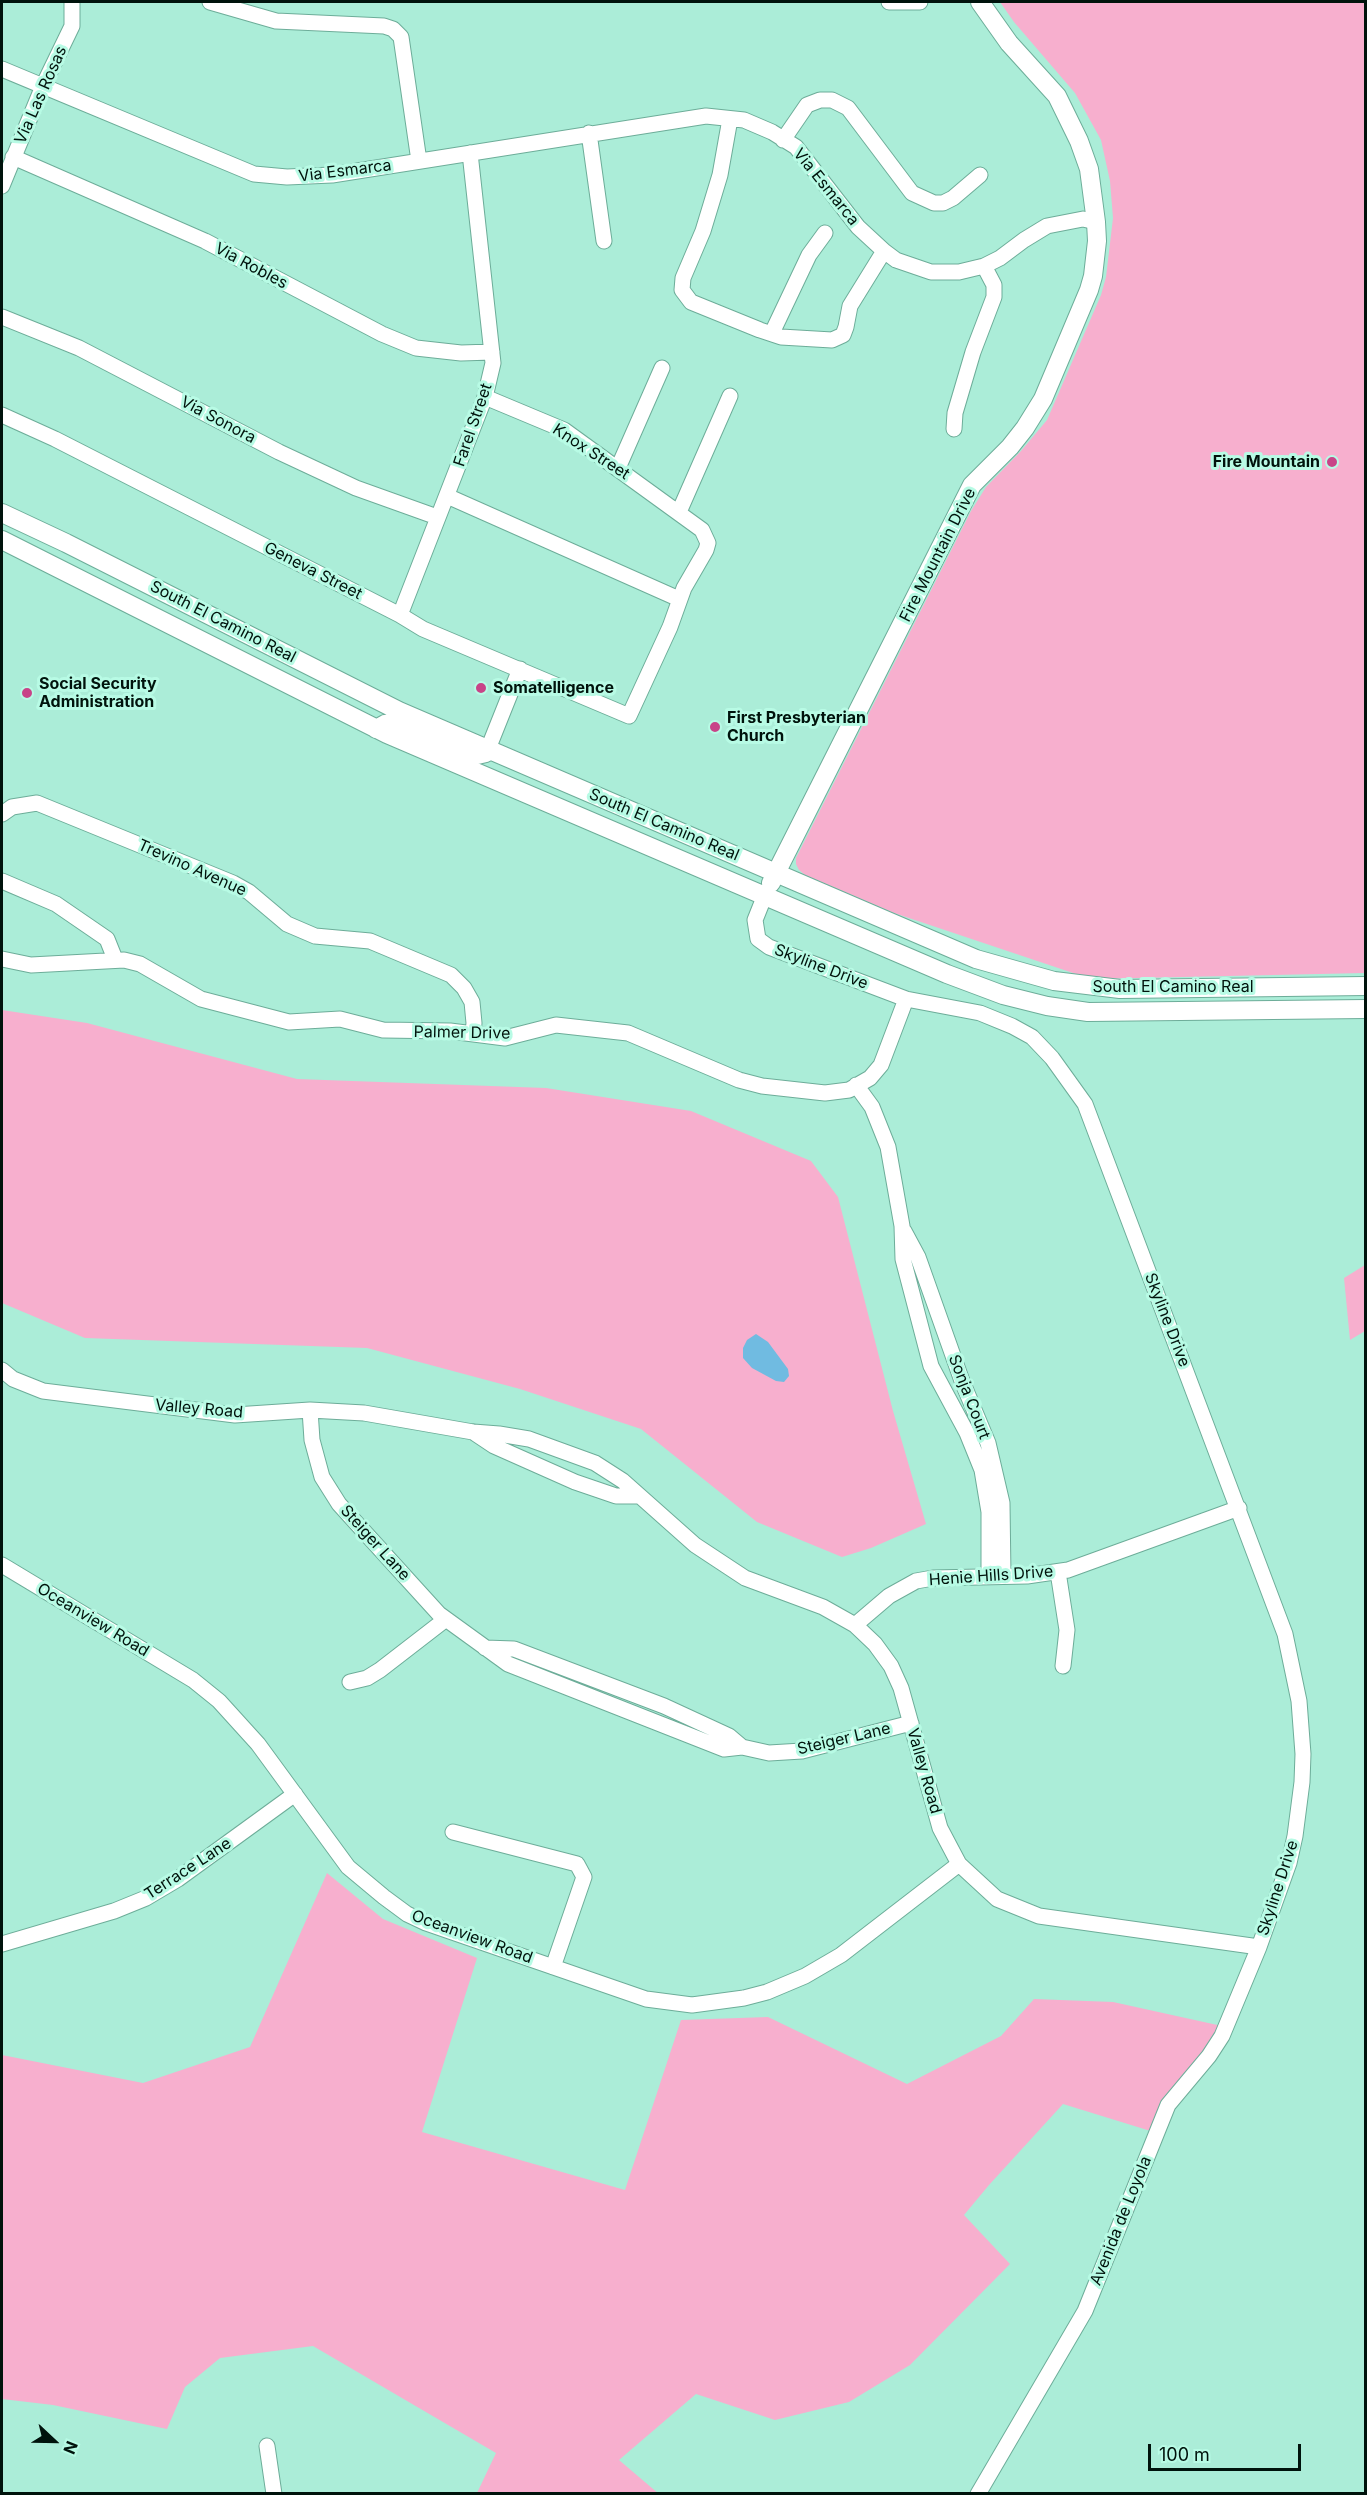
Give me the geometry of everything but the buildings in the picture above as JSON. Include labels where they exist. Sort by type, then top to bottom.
[{"type":"main road","name":"Fire Mountain Drive","points":[[765,895],[972,485],[1010,447],[1043,399],[1089,291],[1097,241],[1096,222],[1089,169],[1079,141],[1057,96],[1009,43],[980,2]]},
{"type":"main road","name":"South El Camino Real","points":[[2,513],[370,697],[976,959],[1054,981],[1085,987],[1120,989],[1365,986]]},
{"type":"main road","name":"South El Camino Real","points":[[2,540],[376,729],[957,978],[1003,995],[1047,1006],[1088,1012],[1365,1009]]},
{"type":"main road","points":[[376,729],[385,724],[394,723],[473,756],[481,755],[488,749]]},
{"type":"street","name":"Via Las Rosas","points":[[2,186],[43,86],[72,26],[72,2]]},
{"type":"street","points":[[210,2],[276,21],[384,26],[393,29],[401,37],[418,161]]},
{"type":"street","points":[[889,2],[920,2]]},
{"type":"street","name":"Via Esmarca","points":[[2,69],[254,174],[287,177],[332,175],[706,116],[744,120],[796,147],[858,227],[884,251],[896,260],[931,272],[959,272],[984,266],[1000,258],[1047,226],[1083,219],[1096,222]]},
{"type":"street","points":[[783,140],[807,105],[820,100],[832,99],[848,108],[912,193],[934,203],[943,203],[953,198],[980,175]]},
{"type":"street","points":[[730,118],[720,175],[703,231],[683,278],[682,290],[691,302],[781,337],[832,340],[843,335],[849,306],[884,251]]},
{"type":"street","points":[[589,133],[604,241]]},
{"type":"street","name":"Farel Street","points":[[400,615],[485,398],[493,363],[470,153]]},
{"type":"street","name":"Via Robles","points":[[13,157],[205,241],[381,334],[416,348],[461,353],[492,352]]},
{"type":"street","points":[[772,333],[809,255],[825,234]]},
{"type":"street","points":[[954,429],[955,413],[970,362],[994,297],[994,285],[984,266]]},
{"type":"street","name":"Via Sonora","points":[[2,317],[79,348],[279,452],[356,488],[437,516]]},
{"type":"street","points":[[618,468],[662,368]]},
{"type":"street","points":[[684,515],[730,396]]},
{"type":"street","name":"Knox Street","points":[[485,398],[564,430],[702,530],[708,543],[706,550],[679,599]]},
{"type":"street","name":"Geneva Street","points":[[2,415],[55,439],[400,615],[423,629],[629,716],[670,627],[679,599]]},
{"type":"street","points":[[447,496],[679,599]]},
{"type":"street","points":[[488,749],[520,669]]},
{"type":"street","name":"Trevino Avenue","points":[[2,814],[12,807],[37,803],[233,883],[249,892],[287,924],[315,936],[370,941],[451,975],[464,988],[472,1002],[473,1034]]},
{"type":"street","points":[[2,881],[56,903],[107,939],[115,959]]},
{"type":"street","name":"Skyline Drive","points":[[765,895],[755,920],[758,939],[769,948],[906,999],[980,1013],[1012,1026],[1032,1037],[1052,1058],[1085,1104],[1285,1634],[1299,1701],[1302,1782],[1291,1854],[1259,1947]]},
{"type":"street","name":"Palmer Drive","points":[[2,959],[31,965],[115,959],[140,964],[201,999],[289,1022],[340,1019],[383,1030],[450,1031],[505,1038],[556,1025],[628,1033],[739,1080],[753,1084],[825,1093],[849,1090],[870,1078],[881,1065],[906,999]]},
{"type":"street","name":"Sonja Court","points":[[856,1085],[872,1107],[888,1147],[902,1226],[903,1259],[932,1366],[967,1433],[982,1470],[996,1577]]},
{"type":"street","name":"Sonja Court","points":[[902,1226],[918,1257],[962,1381],[988,1443],[1002,1503],[996,1577]]},
{"type":"street","name":"Valley Road","points":[[2,1370],[13,1379],[43,1391],[235,1415],[310,1410],[364,1413],[473,1432],[529,1439],[596,1463],[623,1481],[695,1545],[745,1578],[823,1606],[855,1625],[874,1644],[891,1666],[911,1723],[940,1828],[958,1864],[997,1899],[1039,1916],[1259,1947]]},
{"type":"street","name":"Steiger Lane","points":[[310,1410],[312,1440],[322,1477],[339,1504],[446,1619],[508,1664],[724,1749],[742,1747],[769,1753],[802,1751],[911,1723]]},
{"type":"street","name":"Valley Road","points":[[473,1432],[494,1446],[575,1482],[616,1496],[639,1496]]},
{"type":"street","name":"Henie Hills Drive","points":[[855,1625],[889,1596],[916,1581],[1068,1570],[1239,1508]]},
{"type":"street","name":"Oceanview Road","points":[[2,1565],[193,1680],[219,1701],[258,1744],[348,1867],[407,1914],[426,1923],[646,1999],[692,2005],[744,1998],[767,1992],[806,1976],[841,1955],[958,1864]]},
{"type":"street","points":[[1058,1572],[1067,1630],[1063,1666]]},
{"type":"street","points":[[350,1682],[367,1678],[380,1670],[446,1619]]},
{"type":"street","name":"Terrace Lane","points":[[2,1944],[114,1911],[146,1898],[178,1879],[295,1794]]},
{"type":"street","points":[[453,1832],[578,1864],[584,1877],[553,1967]]},
{"type":"street","name":"Avenida de Loyola","points":[[978,2493],[1085,2311],[1168,2105],[1209,2056],[1222,2036],[1259,1947]]},
{"type":"street","points":[[267,2446],[274,2493]]},
{"type":"shaded area","points":[[1000,2],[1365,2],[1365,973],[1091,979],[894,913],[805,875],[796,864],[796,858],[971,511],[986,487],[1047,420],[1101,295],[1106,277],[1113,218],[1110,181],[1101,140],[1075,93],[1014,22]]},
{"type":"shaded area","points":[[2,1010],[87,1023],[297,1079],[546,1088],[691,1111],[811,1161],[838,1197],[893,1411],[926,1524],[871,1548],[842,1557],[757,1522],[641,1429],[520,1389],[367,1348],[85,1338],[2,1303]]},
{"type":"shaded area","points":[[1365,1265],[1365,1331],[1350,1340],[1344,1278]]},
{"type":"shaded area","points":[[327,1873],[383,1919],[477,1958],[422,2132],[625,2190],[681,2020],[768,2017],[907,2084],[1001,2036],[1034,1999],[1113,2002],[1231,2028],[1157,2133],[1063,2104],[964,2215],[1010,2264],[910,2365],[849,2402],[775,2420],[696,2394],[619,2460],[659,2494],[477,2493],[496,2453],[313,2346],[220,2358],[185,2387],[167,2429],[53,2405],[2,2399],[2,2055],[143,2083],[250,2047]]},
{"type":"water","points":[[756,1334],[768,1342],[788,1369],[789,1376],[784,1382],[776,1381],[752,1368],[743,1358],[743,1348],[747,1340]]},
{"type":"place","name":"Fire Mountain","points":[[1332,462]]},
{"type":"place","name":"Somatelligence","points":[[481,688]]},
{"type":"place","name":"Social Security Administration","points":[[27,693]]},
{"type":"place","name":"First Presbyterian Church","points":[[715,727]]}]
